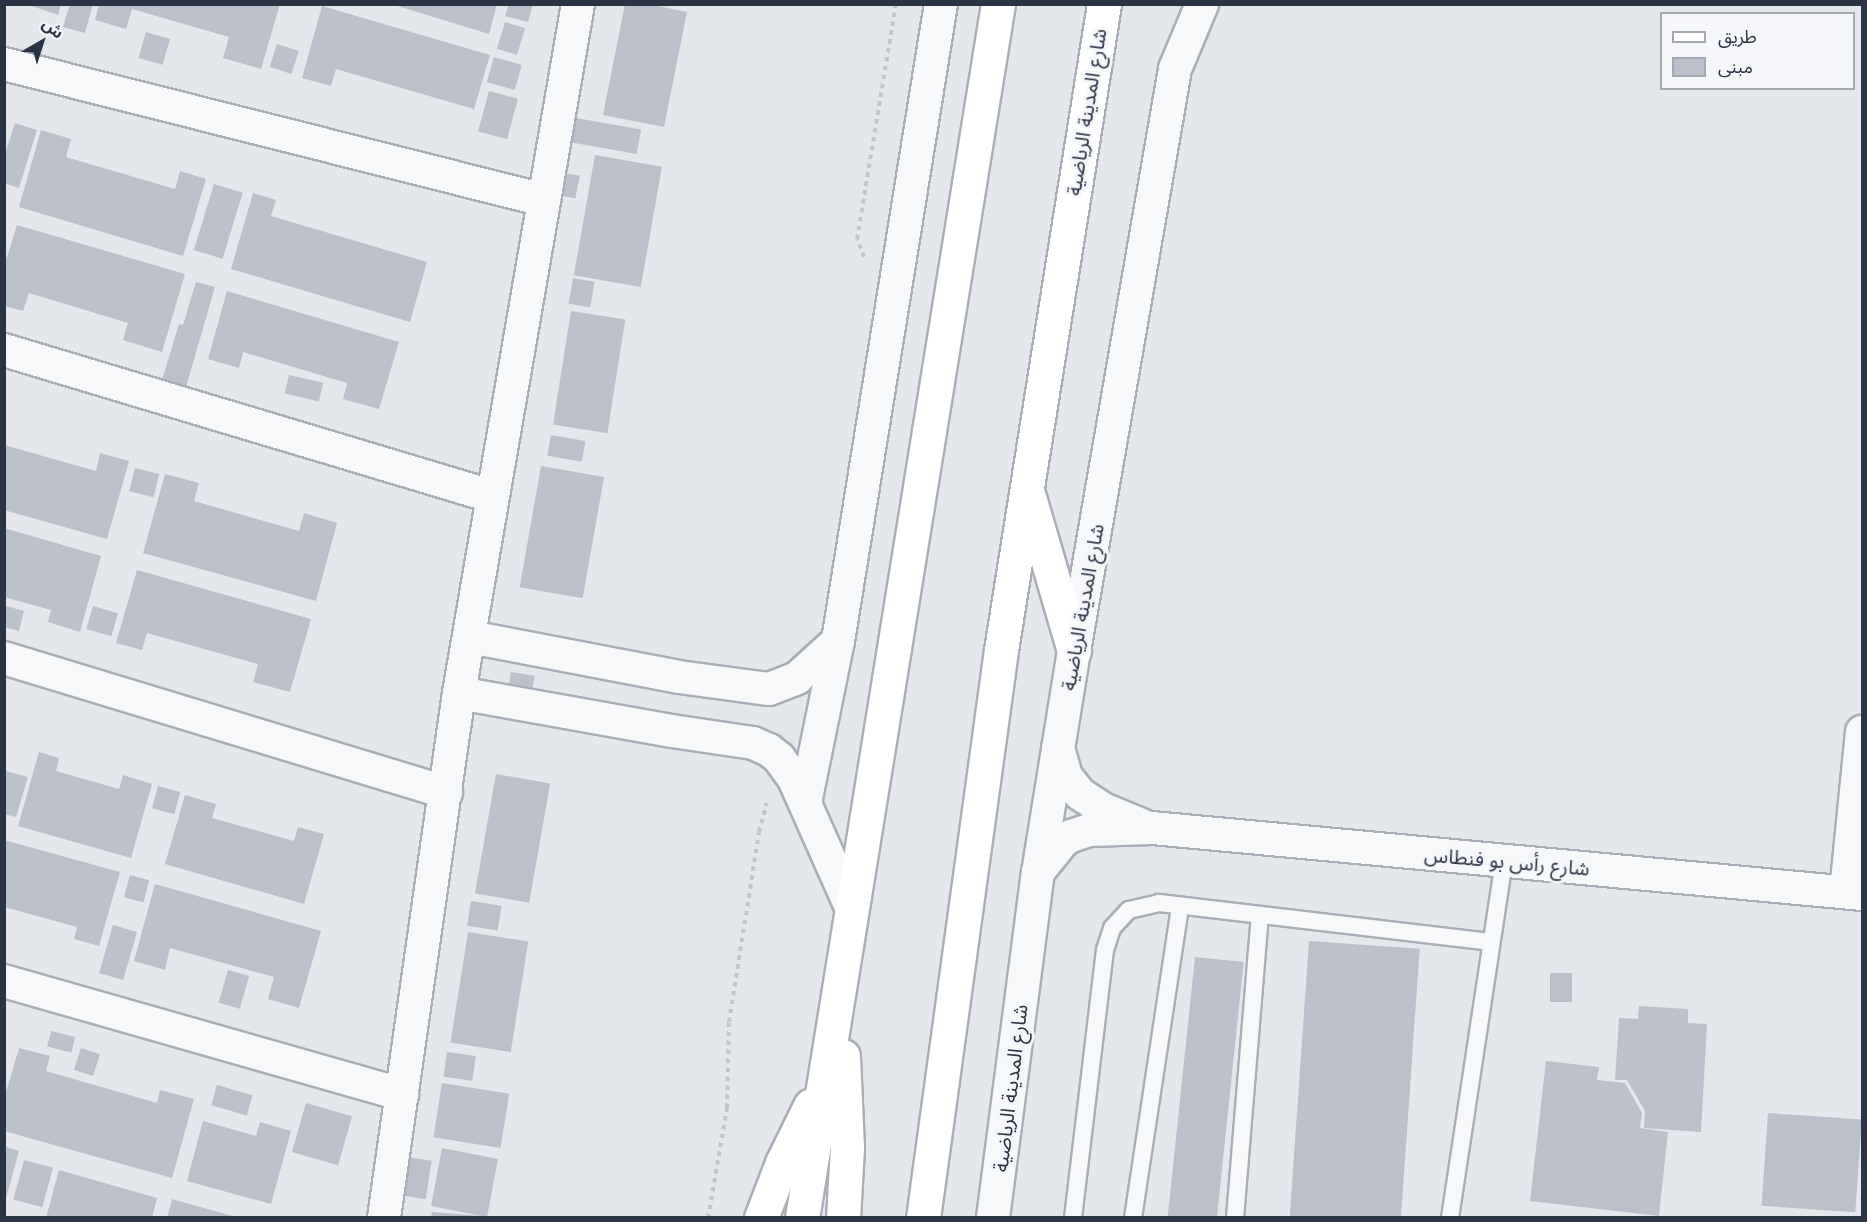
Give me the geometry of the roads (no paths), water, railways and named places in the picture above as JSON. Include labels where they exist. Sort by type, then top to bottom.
[{"type":"main road","points":[[802,1218],[998,4]]},
{"type":"main road","name":"شارع المدينة الرياضية","points":[[923,1218],[1001,650],[1104,5]]},
{"type":"main road","points":[[1026,488],[1074,651]]},
{"type":"main road","points":[[838,988],[847,1147],[843,1218]]},
{"type":"main road","points":[[760,1218],[782,1163],[826,1072]]},
{"type":"street","points":[[384,1218],[459,693],[470,637],[491,496],[578,4]]},
{"type":"street","points":[[805,803],[838,641],[941,4]]},
{"type":"street","name":"شارع المدينة الرياضية","points":[[993,1218],[1038,873],[1074,651],[1175,69],[1202,4]]},
{"type":"street","points":[[4,64],[543,200]]},
{"type":"street","points":[[4,350],[491,496]]},
{"type":"street","points":[[470,637],[680,677],[769,688],[797,678],[838,641]]},
{"type":"street","points":[[4,658],[446,792]]},
{"type":"street","points":[[459,693],[753,743],[779,758],[794,779],[851,907]]},
{"type":"street","points":[[1854,893],[1863,732]]},
{"type":"street","name":"شارع رأس بو فنطاس","points":[[1058,747],[1066,776],[1080,794],[1103,809],[1152,828]]},
{"type":"street","name":"شارع رأس بو فنطاس","points":[[1038,873],[1064,840],[1071,836],[1090,830],[1152,828],[1854,893]]},
{"type":"street","points":[[4,981],[402,1094]]},
{"type":"lane","points":[[1450,1218],[1503,861]]},
{"type":"lane","points":[[1073,1218],[1107,939],[1120,918],[1129,910],[1159,903],[1491,942]]},
{"type":"lane","points":[[1133,1218],[1180,906]]},
{"type":"lane","points":[[1235,1218],[1260,915]]}]
